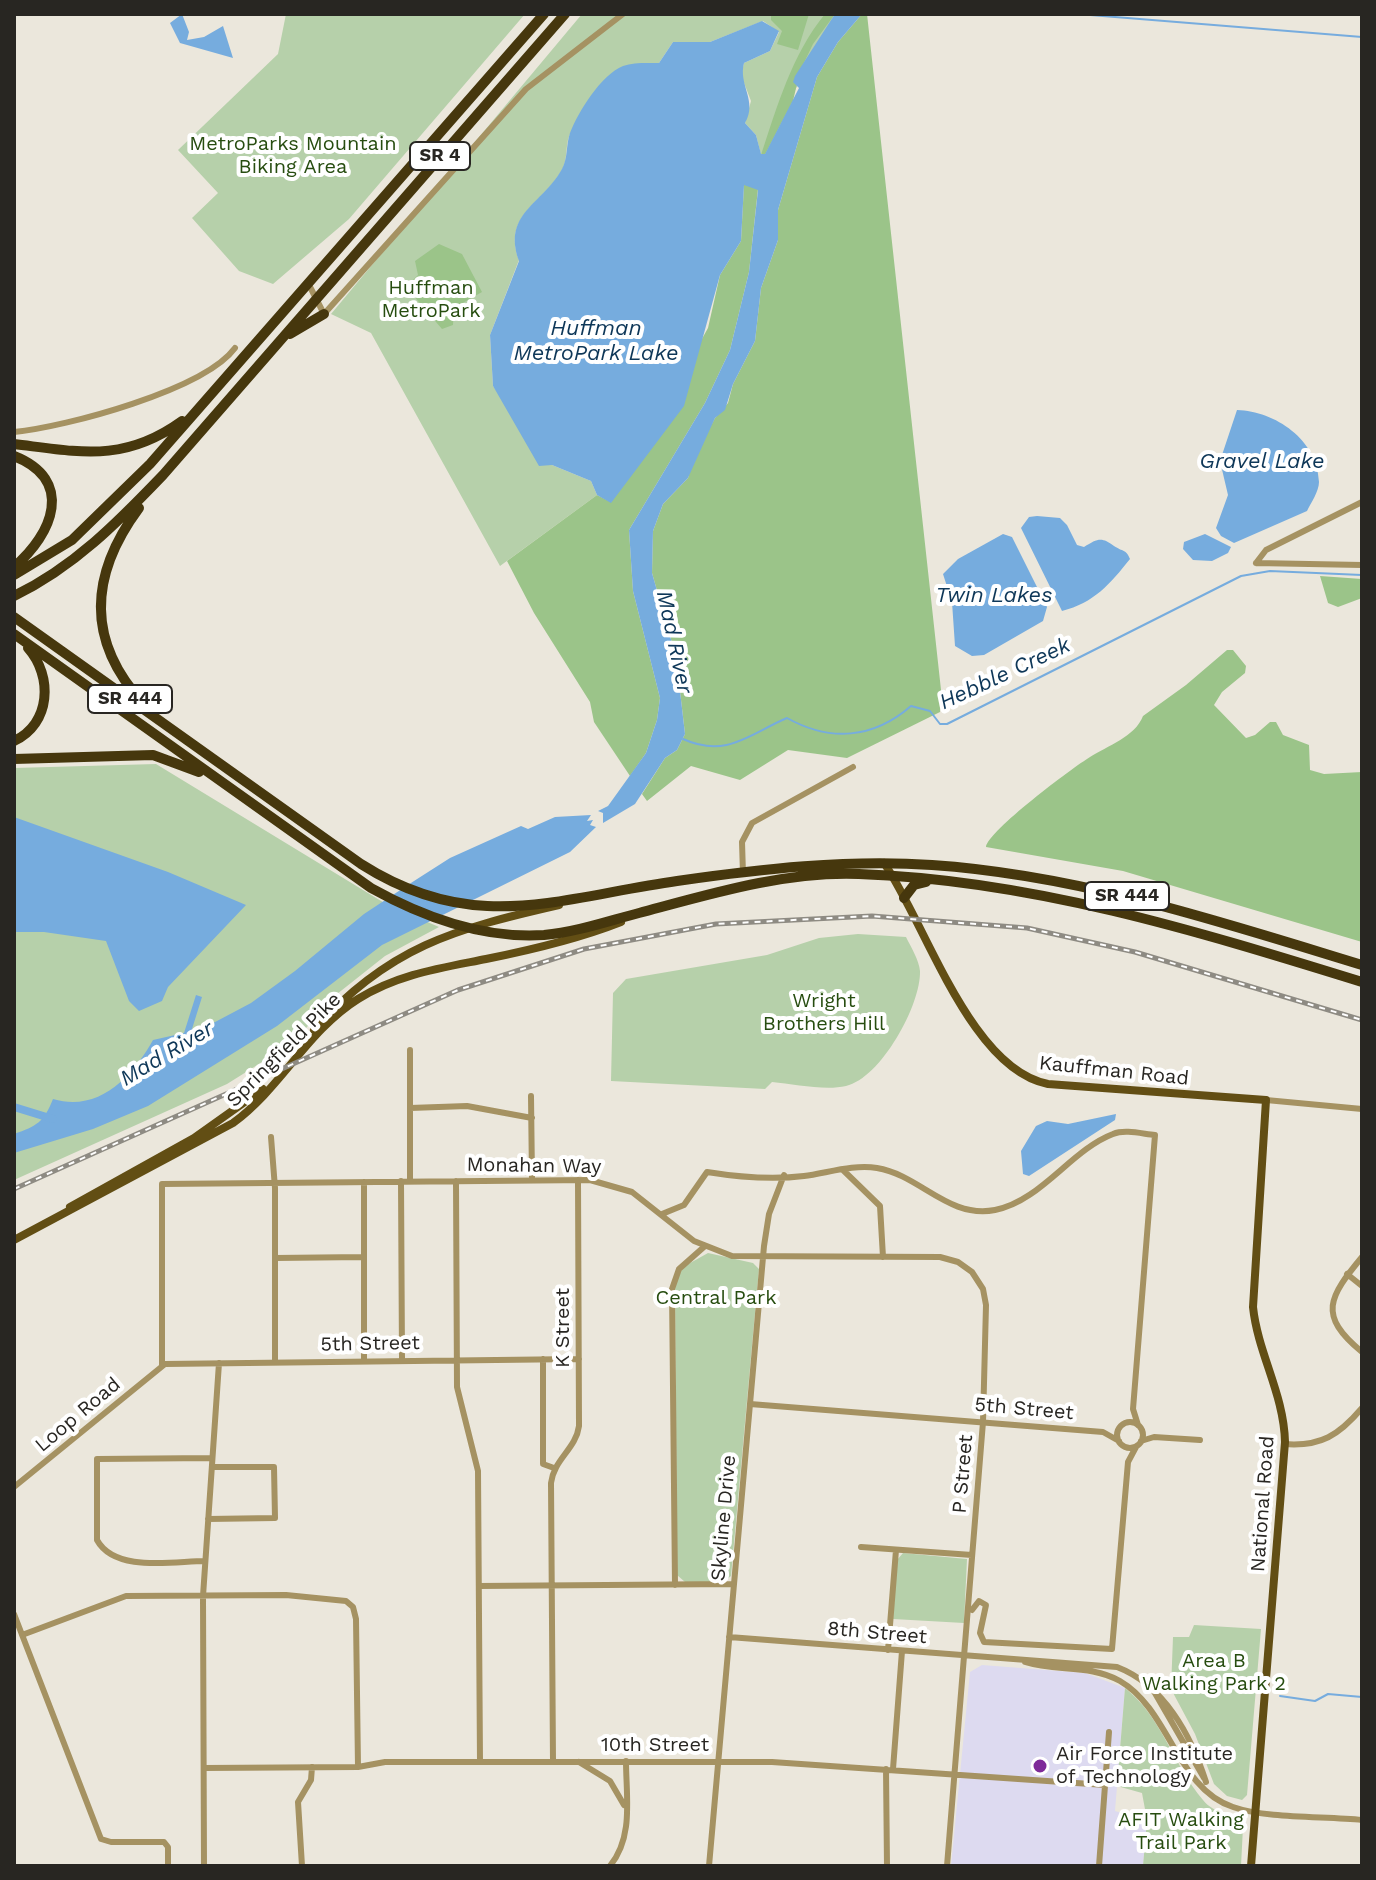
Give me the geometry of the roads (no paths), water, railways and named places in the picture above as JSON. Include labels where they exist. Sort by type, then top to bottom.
[{"type":"highway","name":"SR 4","points":[[14,575],[45,559],[80,533],[150,464],[544,14]]},
{"type":"highway","name":"SR 4","points":[[14,596],[77,558],[108,532],[163,475],[565,14]]},
{"type":"highway","points":[[278,341],[324,314]]},
{"type":"highway","points":[[14,444],[107,454],[147,442],[197,410]]},
{"type":"highway","points":[[14,456],[41,473],[53,504],[50,525],[40,541],[14,567]]},
{"type":"highway","points":[[155,717],[129,689],[116,666],[105,639],[101,590],[112,548],[163,475]]},
{"type":"highway","name":"SR 444","points":[[14,617],[321,837],[391,882],[447,902],[506,908],[658,884],[884,863],[978,870],[1115,893],[1362,965]]},
{"type":"highway","points":[[14,635],[31,650],[45,685],[40,715],[31,730],[14,741]]},
{"type":"highway","name":"SR 444","points":[[14,635],[371,888],[438,918],[500,933],[566,932],[679,902],[776,881],[835,874],[893,876],[1008,889],[1141,916],[1362,982]]},
{"type":"highway","points":[[14,759],[153,755],[173,760],[229,788]]},
{"type":"highway","points":[[904,898],[921,882],[1008,889]]},
{"type":"main road","name":"Kauffman Road","points":[[884,863],[977,1027],[1010,1066],[1027,1078],[1048,1084],[1266,1100]]},
{"type":"main road","name":"Springfield Pike","points":[[62,1214],[76,1202],[194,1138],[254,1098],[339,1002],[367,977],[400,955],[435,939],[476,926],[658,884]]},
{"type":"main road","name":"Springfield Pike","points":[[14,1240],[247,1113],[320,1031],[341,1011],[373,990],[425,970],[577,937],[679,902]]},
{"type":"main road","name":"National Road","points":[[1251,1866],[1284,1444],[1278,1392],[1257,1333],[1253,1307],[1266,1100]]},
{"type":"street","points":[[308,283],[324,314],[526,89],[623,14]]},
{"type":"street","points":[[14,432],[67,425],[194,379],[220,363],[235,348]]},
{"type":"street","points":[[1362,502],[1266,550],[1256,563],[1362,565]]},
{"type":"street","points":[[743,874],[741,854],[744,834],[755,821],[853,767]]},
{"type":"street","points":[[410,1050],[410,1181]]},
{"type":"street","points":[[531,1096],[532,1180]]},
{"type":"street","name":"Kauffman Road","points":[[1266,1100],[1362,1109]]},
{"type":"street","points":[[410,1108],[467,1106],[532,1118]]},
{"type":"street","points":[[662,1214],[684,1205],[707,1172],[743,1177],[882,1169],[955,1207],[989,1211],[1017,1202],[1114,1134],[1155,1135],[1133,1409],[1140,1427],[1138,1444],[1128,1462]]},
{"type":"street","points":[[271,1137],[275,1361]]},
{"type":"street","points":[[843,1170],[880,1206],[883,1257]]},
{"type":"street","name":"Skyline Drive","points":[[709,1866],[763,1258],[769,1214],[784,1175]]},
{"type":"street","name":"Monahan Way","points":[[162,1365],[162,1184],[578,1180],[620,1187],[705,1246],[732,1256],[883,1257]]},
{"type":"street","name":"K Street","points":[[554,1468],[578,1434],[578,1180]]},
{"type":"street","points":[[401,1181],[402,1360]]},
{"type":"street","points":[[456,1181],[459,1402],[478,1465],[480,1762]]},
{"type":"street","points":[[364,1182],[364,1360]]},
{"type":"street","points":[[675,1585],[673,1284],[679,1269],[705,1246]]},
{"type":"street","points":[[275,1258],[364,1257]]},
{"type":"street","name":"P Street","points":[[883,1257],[950,1258],[969,1269],[979,1280],[986,1305],[983,1422],[947,1866]]},
{"type":"street","points":[[1362,1257],[1335,1292],[1333,1316],[1341,1334],[1362,1352]]},
{"type":"street","points":[[1347,1274],[1362,1286]]},
{"type":"street","points":[[543,1359],[543,1464],[554,1468],[550,1487],[553,1761]]},
{"type":"street","name":"5th Street","points":[[162,1365],[579,1359]]},
{"type":"street","points":[[204,1866],[203,1596],[219,1363]]},
{"type":"street","name":"Loop Road","points":[[14,1487],[162,1365]]},
{"type":"street","name":"5th Street","points":[[750,1404],[1103,1432],[1122,1426],[1140,1427]]},
{"type":"street","points":[[1284,1444],[1304,1445],[1329,1439],[1343,1430],[1362,1408]]},
{"type":"street","points":[[969,1617],[975,1603],[985,1604],[980,1633],[988,1643],[1108,1651],[1114,1647],[1128,1462],[1122,1443],[1122,1426],[1133,1409]]},
{"type":"street","points":[[1140,1427],[1154,1437]]},
{"type":"street","name":"5th Street","points":[[1103,1432],[1122,1443]]},
{"type":"street","points":[[1122,1443],[1138,1444],[1154,1437],[1200,1440]]},
{"type":"street","points":[[205,1561],[127,1561],[104,1550],[97,1540],[97,1459],[212,1458]]},
{"type":"street","points":[[208,1519],[275,1518],[274,1467],[212,1467]]},
{"type":"street","points":[[861,1547],[972,1555]]},
{"type":"street","points":[[888,1650],[896,1550]]},
{"type":"street","points":[[479,1586],[733,1584]]},
{"type":"street","points":[[22,1635],[120,1597],[303,1595],[342,1600],[352,1605],[356,1619],[358,1767]]},
{"type":"street","points":[[14,1614],[101,1839],[111,1842],[164,1842],[168,1847],[168,1866]]},
{"type":"street","name":"8th Street","points":[[729,1637],[1022,1661],[1036,1666],[1091,1670],[1133,1690],[1151,1708],[1197,1780],[1212,1795],[1233,1807],[1362,1820]]},
{"type":"street","points":[[887,1866],[890,1769],[902,1651]]},
{"type":"street","name":"8th Street","points":[[1022,1661],[1037,1658],[1107,1664],[1135,1675],[1152,1688],[1190,1746],[1212,1795]]},
{"type":"street","points":[[1099,1866],[1109,1732]]},
{"type":"street","points":[[576,1761],[610,1781],[626,1812]]},
{"type":"street","points":[[610,1866],[623,1846],[626,1761]]},
{"type":"street","name":"10th Street","points":[[204,1768],[358,1767],[385,1762],[717,1761],[890,1769],[1105,1785]]},
{"type":"street","points":[[302,1866],[297,1806],[311,1780],[312,1767]]},
{"type":"water","points":[[182,14],[189,32],[187,40],[204,37],[223,26],[233,58],[180,43],[170,23]]},
{"type":"water","name":"Huffman MetroPark Lake","points":[[835,14],[862,14],[838,42],[817,77],[778,210],[778,240],[761,288],[755,341],[733,384],[725,410],[715,418],[688,478],[663,504],[653,531],[652,573],[676,657],[685,734],[677,750],[665,758],[635,804],[603,823],[603,813],[598,811],[608,806],[646,753],[657,720],[660,698],[633,591],[629,530],[705,403],[730,350],[749,272],[758,190],[744,185],[741,241],[720,275],[684,406],[611,503],[597,495],[591,481],[552,465],[539,466],[493,386],[490,335],[519,261],[516,231],[527,210],[562,169],[570,133],[584,105],[615,71],[632,64],[659,63],[673,42],[710,42],[762,21],[779,31],[770,51],[744,63],[743,79],[749,100],[745,123],[756,135],[761,154],[765,154],[799,88],[793,82],[795,76]]},
{"type":"water","name":"Gravel Lake","points":[[1237,410],[1266,416],[1292,431],[1311,453],[1319,482],[1307,511],[1234,543],[1221,536],[1216,528],[1228,495],[1220,461]]},
{"type":"water","name":"Twin Lakes","points":[[1029,517],[1060,518],[1077,545],[1084,547],[1096,540],[1103,540],[1126,552],[1130,559],[1100,591],[1083,603],[1062,611],[1021,528]]},
{"type":"water","name":"Twin Lakes","points":[[1003,534],[1012,537],[1047,607],[1043,621],[984,655],[972,656],[955,646],[952,602],[943,574],[958,559]]},
{"type":"water","points":[[1205,534],[1231,547],[1228,553],[1212,561],[1193,560],[1183,549],[1184,542]]},
{"type":"water","points":[[591,815],[587,821],[593,820],[590,825],[596,827],[570,852],[382,945],[277,1026],[148,1106],[93,1129],[14,1153],[14,1134],[39,1122],[53,1099],[70,1102],[100,1096],[125,1078],[153,1040],[184,1033],[196,995],[202,997],[192,1029],[200,1030],[251,1003],[364,914],[450,858],[521,826],[528,829],[555,817]]},
{"type":"water","points":[[14,817],[168,872],[246,905],[168,987],[162,1001],[139,1011],[129,1001],[106,941],[44,932],[14,932]]},
{"type":"water","points":[[1116,1114],[1115,1120],[1029,1176],[1023,1174],[1021,1151],[1036,1126],[1047,1121],[1068,1124]]},
{"type":"waterway","points":[[1078,14],[1362,37]]},
{"type":"waterway","name":"Hebble Creek","points":[[683,739],[713,746],[726,745],[787,718],[819,731],[866,731],[897,717],[911,706],[930,711],[940,724],[947,724],[1241,576],[1270,571],[1362,575]]},
{"type":"waterway","name":"Mad River","points":[[14,1107],[53,1119]]},
{"type":"waterway","points":[[1280,1696],[1315,1701],[1328,1694],[1362,1697]]},
{"type":"railway","points":[[14,1189],[458,990],[584,949],[716,924],[872,916],[1027,928],[1135,952],[1362,1020]]},
{"type":"place","name":"Air Force Institute of Technology","points":[[1040,1766]]},
{"type":"park label","name":"MetroParks Mountain Biking Area","points":[[293,156]]},
{"type":"park label","name":"Huffman MetroPark","points":[[431,300]]},
{"type":"park label","name":"Wright Brothers Hill","points":[[824,1012]]},
{"type":"park label","name":"Central Park","points":[[716,1298]]},
{"type":"park label","name":"Area B Walking Park 2","points":[[1214,1672]]},
{"type":"park label","name":"AFIT Walking Trail Park","points":[[1181,1832]]}]
